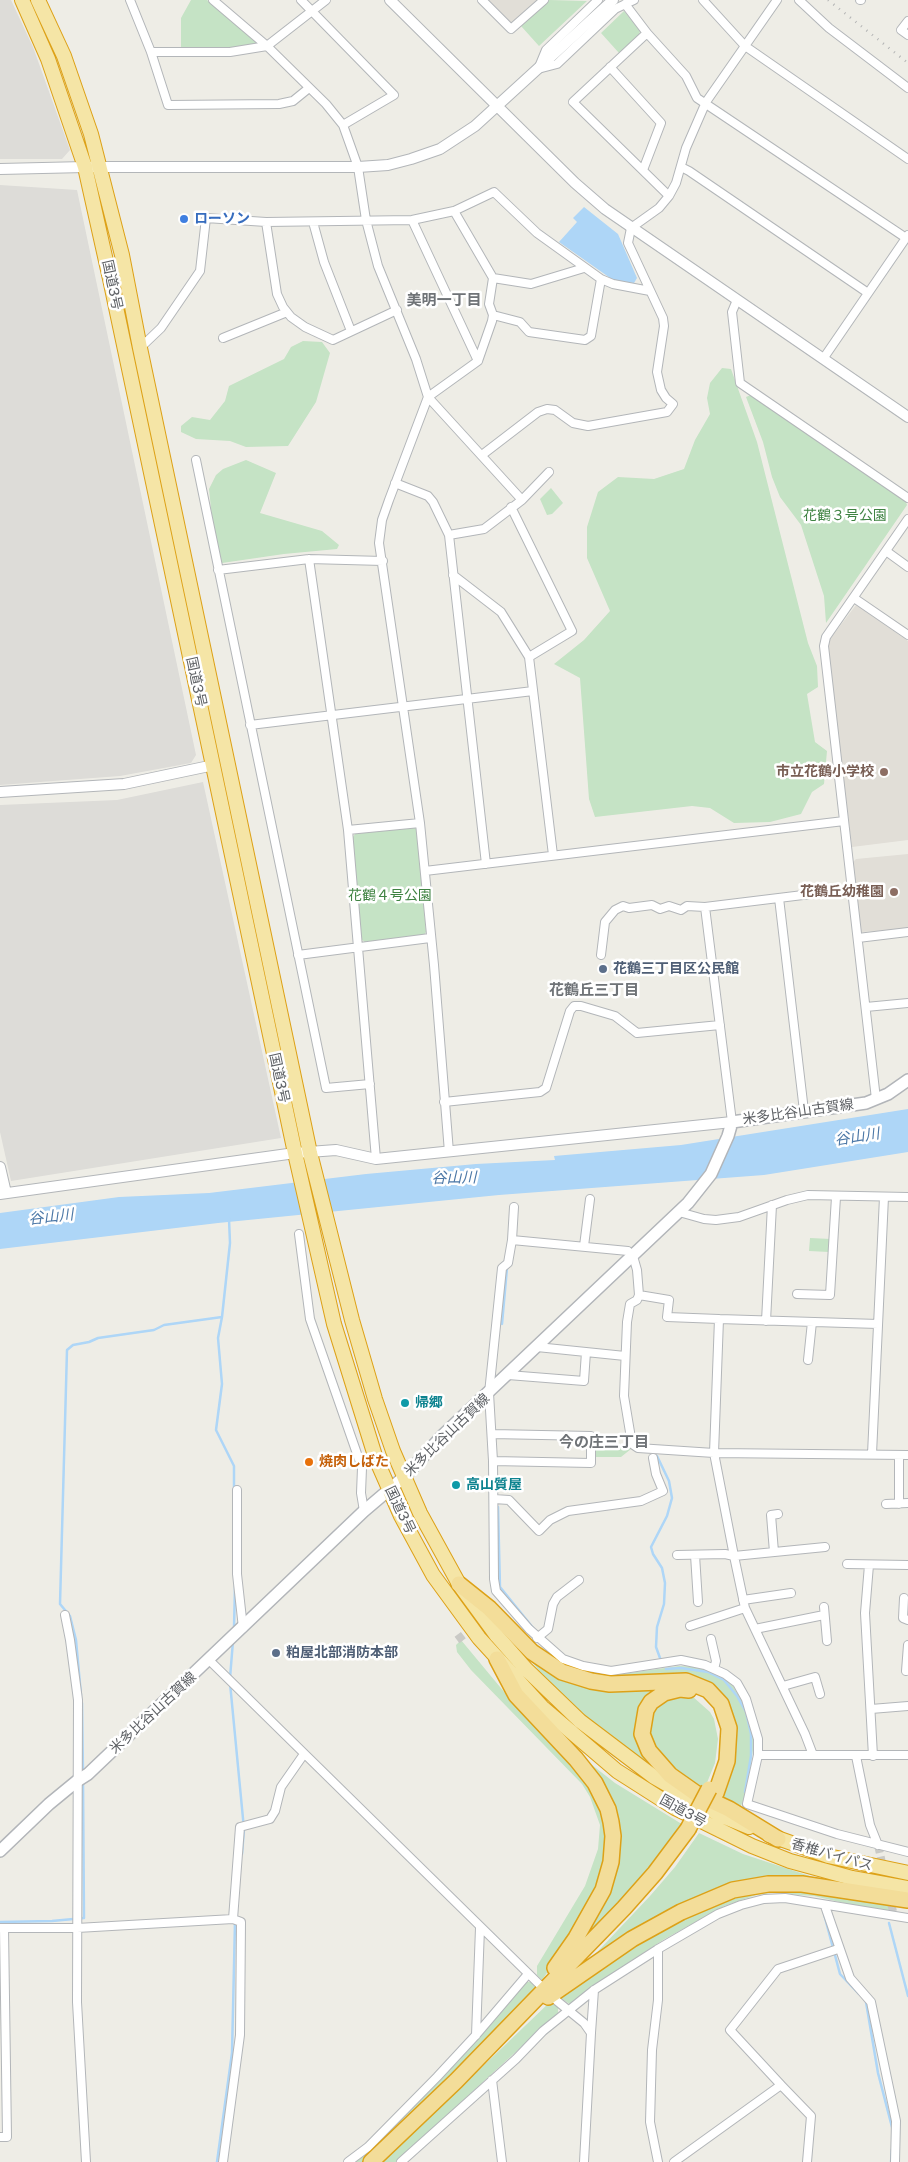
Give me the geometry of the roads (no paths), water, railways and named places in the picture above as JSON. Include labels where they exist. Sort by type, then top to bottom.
[{"type":"highway","name":"国道3号","points":[[22,0],[48,59],[85,167],[214,765],[295,1153],[334,1324],[376,1459],[389,1489],[433,1575],[479,1638],[542,1707],[585,1746],[617,1771],[675,1808],[713,1828],[790,1861],[852,1878],[908,1888]]},
{"type":"highway","name":"国道3号","points":[[38,0],[64,56],[91,134],[122,254],[140,348],[310,1153],[375,1399],[404,1477],[420,1512],[460,1584],[497,1636],[526,1669],[592,1731],[646,1772],[720,1815],[778,1838]]},
{"type":"highway","points":[[378,2162],[454,2091],[630,1911],[661,1876],[691,1831],[727,1762],[729,1728],[721,1704],[708,1690],[686,1681],[610,1684],[591,1681],[562,1672],[532,1652],[489,1608],[460,1584]]},
{"type":"highway","points":[[497,1659],[516,1695],[596,1783],[608,1809],[613,1836],[611,1862],[599,1897],[545,1996]]},
{"type":"highway","points":[[712,1791],[722,1745],[721,1727],[716,1711],[698,1693],[680,1689],[664,1693],[651,1702],[646,1710],[642,1726],[644,1742],[660,1766],[697,1794],[729,1809],[778,1838]]},
{"type":"highway","name":"香椎バイパス","points":[[778,1838],[828,1856],[908,1873]]},
{"type":"highway","points":[[372,2162],[545,1996],[632,1939],[681,1912],[733,1890],[768,1884],[802,1884],[908,1900]]},
{"type":"main road","name":"米多比谷山古賀線","points":[[0,1851],[77,1781],[88,1774],[364,1511],[404,1477],[444,1434],[679,1212],[702,1186],[728,1136],[732,1122],[876,1099],[908,1080]]},
{"type":"street","points":[[130,0],[151,52],[168,105],[279,104],[293,101],[309,88]]},
{"type":"street","points":[[213,0],[267,46],[309,88],[342,125],[358,167],[366,220],[378,266],[416,359],[428,397],[522,500]]},
{"type":"street","points":[[301,0],[394,95],[342,125]]},
{"type":"street","points":[[151,52],[230,52],[267,46],[326,0]]},
{"type":"street","points":[[390,0],[576,183],[631,228],[908,417]]},
{"type":"street","points":[[482,0],[511,29],[544,0]]},
{"type":"street","points":[[0,169],[99,166],[358,167],[388,165],[440,149],[458,139],[498,107],[613,0]]},
{"type":"street","points":[[538,68],[557,64],[615,9],[634,0]]},
{"type":"street","points":[[703,0],[745,46],[908,159]]},
{"type":"street","points":[[482,454],[538,412],[547,409],[555,410],[573,423],[588,426],[669,410],[673,404],[661,390],[657,372],[664,326],[663,318],[628,243],[631,228],[658,208],[669,196],[681,167],[686,148],[706,102],[777,0]]},
{"type":"street","points":[[798,0],[837,34],[908,88]]},
{"type":"street","points":[[538,68],[546,50],[595,1]]},
{"type":"street","points":[[625,4],[647,33],[686,76],[698,98],[907,236],[823,359]]},
{"type":"street","points":[[908,20],[901,30],[908,35]]},
{"type":"street","points":[[647,33],[573,102],[669,196]]},
{"type":"street","points":[[610,67],[661,123],[644,170]]},
{"type":"street","points":[[681,167],[868,293]]},
{"type":"street","points":[[140,348],[161,328],[200,271],[206,218],[266,222],[412,220],[454,211],[494,192],[537,233],[601,279],[613,284],[650,291]]},
{"type":"street","points":[[449,1152],[420,823],[384,561],[379,543],[382,520],[428,397],[478,361],[493,315],[489,304],[493,278],[454,211]]},
{"type":"street","points":[[412,220],[478,361]]},
{"type":"street","points":[[266,222],[277,294],[287,312],[304,327],[333,340],[397,310]]},
{"type":"street","points":[[313,222],[324,262],[351,330]]},
{"type":"street","points":[[493,278],[531,284],[584,268]]},
{"type":"street","points":[[493,315],[520,322],[529,332],[585,340],[591,336],[601,279]]},
{"type":"street","points":[[737,300],[732,312],[740,383],[908,498]]},
{"type":"street","points":[[223,338],[287,312]]},
{"type":"street","points":[[196,460],[326,1088],[370,1084]]},
{"type":"street","points":[[449,535],[484,530],[522,500],[549,472]]},
{"type":"street","points":[[395,483],[428,496],[433,502],[449,535],[486,864]]},
{"type":"street","points":[[512,508],[572,631],[529,657]]},
{"type":"street","points":[[876,1099],[824,646],[826,637],[908,519]]},
{"type":"street","points":[[886,551],[908,566]]},
{"type":"street","points":[[309,559],[348,830],[376,1159]]},
{"type":"street","points":[[218,570],[309,559],[384,561]]},
{"type":"street","points":[[454,575],[501,612],[529,657],[553,856]]},
{"type":"street","points":[[854,598],[908,635]]},
{"type":"street","points":[[250,725],[533,690]]},
{"type":"street","points":[[0,792],[124,784],[214,765]]},
{"type":"street","points":[[425,871],[844,821]]},
{"type":"street","points":[[348,830],[420,823]]},
{"type":"street","points":[[601,955],[606,922],[615,910],[623,906],[629,908],[652,905],[660,909],[669,906],[681,910],[687,906],[705,907],[852,889]]},
{"type":"street","points":[[779,898],[804,1111]]},
{"type":"street","points":[[0,1167],[3,1194],[295,1153],[336,1150],[376,1159],[732,1122],[705,907]]},
{"type":"street","points":[[858,938],[908,932]]},
{"type":"street","points":[[298,955],[430,938]]},
{"type":"street","points":[[866,1007],[908,1004]]},
{"type":"street","points":[[444,1102],[540,1092],[546,1088],[570,1011],[574,1006],[581,1006],[615,1016],[637,1033],[720,1025]]},
{"type":"street","points":[[679,1212],[704,1219],[716,1220],[739,1217],[808,1195],[908,1197]]},
{"type":"street","points":[[797,1294],[830,1296],[836,1197]]},
{"type":"street","points":[[872,1454],[884,1197]]},
{"type":"street","points":[[584,1246],[590,1199]]},
{"type":"street","points":[[766,1321],[772,1205]]},
{"type":"street","points":[[514,1207],[512,1240],[508,1262],[502,1268],[489,1393],[493,1461],[494,1579],[496,1590],[505,1603],[537,1638],[564,1659],[583,1666],[611,1671],[681,1660],[714,1668],[737,1683],[746,1699],[758,1739],[758,1755],[747,1804],[838,1834],[908,1852]]},
{"type":"street","points":[[299,1234],[310,1319],[362,1468],[361,1493],[364,1511]]},
{"type":"street","points":[[512,1240],[628,1251],[633,1256],[637,1270],[639,1295],[637,1300],[630,1304],[625,1356],[624,1396],[632,1444],[638,1448],[714,1453],[908,1455]]},
{"type":"street","points":[[639,1295],[669,1300],[667,1317],[878,1324]]},
{"type":"street","points":[[719,1319],[714,1453],[744,1604],[813,1755]]},
{"type":"street","points":[[808,1360],[812,1322]]},
{"type":"street","points":[[537,1347],[625,1356]]},
{"type":"street","points":[[508,1375],[584,1381],[586,1352]]},
{"type":"street","points":[[492,1434],[591,1436],[591,1463],[493,1461]]},
{"type":"street","points":[[886,1504],[903,1504],[899,1455]]},
{"type":"street","points":[[494,1499],[509,1500],[539,1531],[550,1520],[568,1511],[641,1501],[663,1491],[656,1474],[653,1458]]},
{"type":"street","points":[[237,1490],[237,1574],[243,1628]]},
{"type":"street","points":[[774,1552],[771,1515],[778,1514]]},
{"type":"street","points":[[677,1555],[726,1554],[734,1556],[824,1547]]},
{"type":"street","points":[[695,1555],[698,1602]]},
{"type":"street","points":[[847,1564],[908,1564]]},
{"type":"street","points":[[869,1564],[866,1613],[873,1756]]},
{"type":"street","points":[[537,1638],[548,1629],[553,1604],[557,1596],[579,1580]]},
{"type":"street","points":[[690,1626],[744,1604],[791,1593]]},
{"type":"street","points":[[904,1598],[903,1618],[908,1620]]},
{"type":"street","points":[[496,1610],[505,1603]]},
{"type":"street","points":[[755,1629],[824,1611],[826,1642]]},
{"type":"street","points":[[65,1615],[78,1700],[78,2011],[86,2162]]},
{"type":"street","points":[[711,1639],[716,1661],[714,1668]]},
{"type":"street","points":[[906,1671],[908,1645]]},
{"type":"street","points":[[209,1660],[528,1974],[545,1996],[584,2023],[592,2033]]},
{"type":"street","points":[[783,1686],[815,1677],[820,1694]]},
{"type":"street","points":[[871,1708],[908,1706]]},
{"type":"street","points":[[233,1919],[240,1827],[270,1819],[275,1811],[281,1787],[304,1754]]},
{"type":"street","points":[[758,1755],[908,1755]]},
{"type":"street","points":[[856,1756],[870,1824],[878,1845]]},
{"type":"street","points":[[400,2162],[594,1990],[658,1949],[718,1914],[764,1899],[785,1898],[908,1918]]},
{"type":"street","points":[[825,1906],[838,1949],[850,1978],[871,2002],[896,2121],[895,2162]]},
{"type":"street","points":[[0,2137],[7,2137],[2,1928],[77,1928],[233,1919],[241,1922],[240,2035],[224,2162]]},
{"type":"street","points":[[476,2035],[480,1928]]},
{"type":"street","points":[[658,1949],[658,2000],[652,2050],[650,2122],[658,2162]]},
{"type":"street","points":[[807,2162],[811,2116],[730,2030],[778,1970],[838,1949]]},
{"type":"street","points":[[348,2162],[368,2147],[476,2035],[528,1974]]},
{"type":"street","points":[[584,2162],[594,1990]]},
{"type":"street","points":[[492,2080],[502,2162]]},
{"type":"street","points":[[674,2162],[781,2085]]},
{"type":"water","points":[[584,207],[618,234],[637,278],[634,283],[613,280],[559,242],[577,222],[573,218]]},
{"type":"water","name":"谷山川","points":[[908,1109],[908,1152],[764,1175],[499,1195],[218,1223],[0,1249],[0,1213],[119,1197],[209,1193],[366,1174],[476,1164],[555,1160],[554,1156],[681,1145]]},
{"type":"waterway","points":[[81,1695],[76,1640],[70,1616],[60,1604],[67,1350],[73,1345],[98,1338],[154,1330],[164,1325],[222,1317],[230,1243],[229,1219]]},
{"type":"waterway","points":[[502,1324],[507,1268]]},
{"type":"waterway","points":[[222,1317],[218,1338],[222,1384],[216,1430],[234,1466],[234,1491]]},
{"type":"waterway","points":[[657,1456],[669,1481],[672,1498],[667,1516],[651,1547],[662,1568],[665,1583],[664,1604],[657,1627],[656,1647],[660,1658]]},
{"type":"waterway","points":[[498,1507],[500,1587],[534,1629]]},
{"type":"waterway","points":[[234,1628],[235,1586]]},
{"type":"waterway","points":[[230,1678],[233,1641]]},
{"type":"waterway","points":[[666,1669],[681,1668],[708,1672],[724,1680],[737,1696],[746,1712],[751,1734],[751,1756],[745,1792]]},
{"type":"waterway","points":[[230,1683],[244,1829],[242,1854]]},
{"type":"waterway","points":[[82,1703],[83,1773]]},
{"type":"waterway","points":[[0,1922],[84,1918],[83,1781]]},
{"type":"waterway","points":[[824,1914],[840,1974],[859,1994]]},
{"type":"waterway","points":[[217,2162],[232,2053],[235,1922]]},
{"type":"waterway","points":[[889,1923],[908,1996]]},
{"type":"waterway","points":[[866,2002],[878,2073],[893,2131]]},
{"type":"waterway","points":[[891,2162],[892,2149]]},
{"type":"tunnel","points":[[457,1640],[487,1617]]},
{"type":"tunnel","points":[[878,1845],[894,1916]]},
{"type":"railway","points":[[828,0],[908,63]]},
{"type":"place","name":"ローソン","points":[[184,219]]},
{"type":"place","name":"市立花鶴小学校","points":[[884,772]]},
{"type":"place","name":"花鶴丘幼稚園","points":[[894,892]]},
{"type":"place","name":"花鶴三丁目区公民館","points":[[603,969]]},
{"type":"place","name":"帰郷","points":[[405,1403]]},
{"type":"place","name":"焼肉しばた","points":[[309,1462]]},
{"type":"place","name":"高山質屋","points":[[456,1485]]},
{"type":"place","name":"粕屋北部消防本部","points":[[276,1653]]},
{"type":"district","name":"美明一丁目","points":[[444,300]]},
{"type":"district","name":"花鶴丘三丁目","points":[[594,990]]},
{"type":"district","name":"今の庄三丁目","points":[[604,1442]]},
{"type":"park label","name":"花鶴３号公園","points":[[845,516]]},
{"type":"park label","name":"花鶴４号公園","points":[[390,896]]}]
